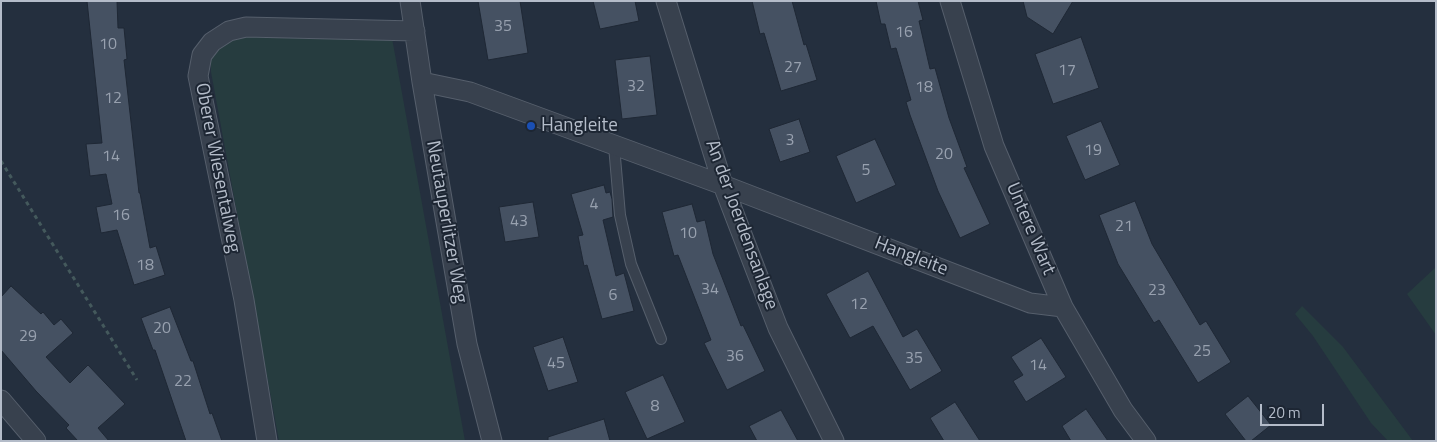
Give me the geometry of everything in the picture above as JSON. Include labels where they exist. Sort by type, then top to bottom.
[{"type":"street","name":"Neutauperlitzer Weg","points":[[410,1],[467,344],[492,441]]},
{"type":"street","name":"An der Joerdensanlage","points":[[666,1],[723,185],[778,328],[834,441]]},
{"type":"street","name":"Untere Wart","points":[[950,1],[994,146],[1063,307],[1123,410],[1146,441]]},
{"type":"street","name":"Oberer Wiesentalweg","points":[[267,441],[244,300],[198,76],[202,55],[212,42],[229,31],[246,27],[414,31]]},
{"type":"street","name":"Hangleite","points":[[422,82],[470,92],[723,185],[1030,303],[1063,307]]},
{"type":"street","points":[[1,400],[36,441]]},
{"type":"lane","points":[[614,146],[620,215],[631,264],[661,339]]},
{"type":"path","points":[[1,161],[137,380]]},
{"type":"green space","points":[[232,33],[392,38],[465,441],[279,441],[211,72],[211,55]]},
{"type":"green space","points":[[1436,267],[1436,335],[1407,294]]},
{"type":"green space","points":[[1302,306],[1343,347],[1413,441],[1388,441],[1371,423],[1313,336],[1295,314]]},
{"type":"building","points":[[87,1],[117,1],[118,28],[124,28],[127,59],[124,60],[139,193],[150,248],[156,246],[165,275],[134,285],[117,230],[101,233],[96,207],[112,204],[106,174],[90,176],[86,144],[102,143]]},
{"type":"building","points":[[478,1],[520,1],[528,53],[488,60]]},
{"type":"building","points":[[593,1],[635,1],[639,21],[600,29]]},
{"type":"building","points":[[752,1],[792,1],[804,45],[806,44],[817,80],[781,91],[764,33],[760,34]]},
{"type":"building","points":[[876,1],[918,1],[923,20],[919,21],[930,69],[935,68],[949,118],[967,167],[964,168],[990,224],[960,238],[938,191],[910,115],[906,102],[911,100],[896,48],[891,49],[885,24],[881,24]]},
{"type":"building","points":[[1023,1],[1073,1],[1053,34],[1027,17]]},
{"type":"building","points":[[1081,37],[1099,88],[1053,104],[1035,54]]},
{"type":"building","points":[[650,56],[657,115],[622,119],[615,60]]},
{"type":"building","points":[[799,119],[810,152],[780,162],[769,129]]},
{"type":"building","points":[[1101,121],[1120,165],[1085,180],[1066,136]]},
{"type":"building","points":[[875,139],[896,185],[856,203],[836,156]]},
{"type":"building","points":[[604,185],[606,193],[610,192],[612,199],[613,217],[603,220],[616,276],[624,273],[634,311],[602,319],[587,265],[584,266],[578,236],[583,235],[571,194]]},
{"type":"building","points":[[1135,201],[1152,244],[1200,325],[1206,321],[1231,362],[1198,383],[1159,320],[1154,323],[1118,264],[1099,215]]},
{"type":"building","points":[[533,202],[539,237],[505,242],[499,207]]},
{"type":"building","points":[[692,204],[697,222],[705,220],[713,254],[741,326],[743,325],[765,371],[727,390],[704,343],[711,340],[678,255],[674,256],[662,212]]},
{"type":"building","points":[[868,271],[903,337],[917,329],[942,371],[910,390],[873,326],[850,338],[826,294]]},
{"type":"building","points":[[11,286],[41,314],[43,312],[54,325],[61,319],[73,333],[46,357],[70,383],[88,365],[125,404],[98,428],[109,441],[78,441],[66,428],[69,425],[36,391],[1,350],[1,297]]},
{"type":"building","points":[[170,307],[191,361],[193,361],[210,414],[212,413],[222,441],[186,441],[155,350],[153,350],[141,318]]},
{"type":"building","points":[[563,337],[578,382],[548,391],[533,347]]},
{"type":"building","points":[[1041,338],[1066,377],[1026,402],[1013,381],[1023,375],[1011,357]]},
{"type":"building","points":[[663,375],[685,422],[647,439],[625,392]]},
{"type":"building","points":[[1248,396],[1271,425],[1251,441],[1246,441],[1225,414]]},
{"type":"building","points":[[955,402],[980,441],[944,441],[930,418]]},
{"type":"building","points":[[1086,409],[1108,441],[1071,441],[1062,426]]},
{"type":"building","points":[[781,410],[798,441],[757,441],[749,426]]},
{"type":"building","points":[[604,419],[610,441],[548,441],[548,437]]},
{"type":"place","name":"Hangleite","points":[[531,126]]}]
